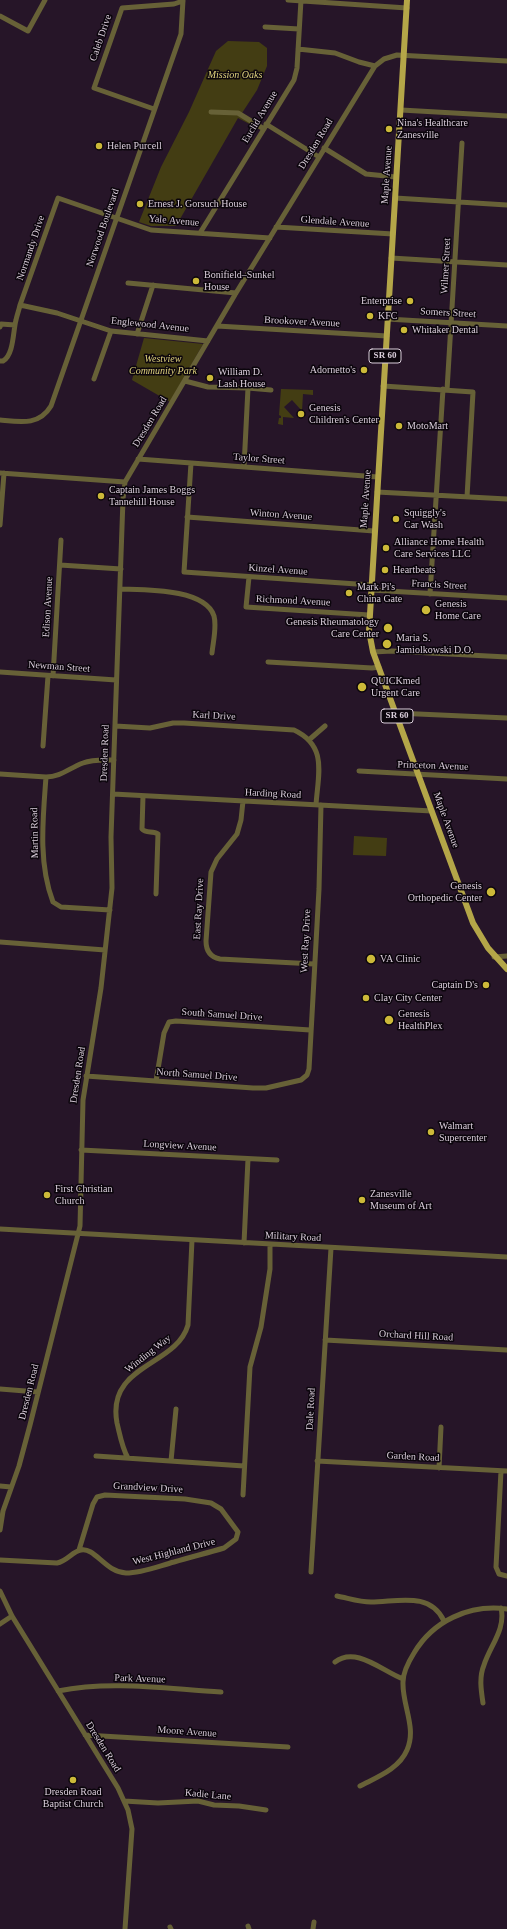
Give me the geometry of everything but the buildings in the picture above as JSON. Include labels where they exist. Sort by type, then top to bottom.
[{"type":"main road","name":"Maple Avenue","points":[[407,0],[369,631],[373,652],[474,923],[479,934],[494,957],[507,969]]},
{"type":"street","points":[[0,16],[28,31],[45,0]]},
{"type":"street","name":"Caleb Drive","points":[[154,109],[94,88],[122,8],[174,4],[183,0]]},
{"type":"street","name":"Norwood Boulevard","points":[[0,420],[32,422],[39,419],[48,411],[181,34],[183,0]]},
{"type":"street","points":[[288,0],[365,2],[407,8]]},
{"type":"street","name":"Euclid Avenue","points":[[200,233],[294,80],[300,29],[301,0]]},
{"type":"street","points":[[265,27],[300,29]]},
{"type":"street","points":[[298,49],[335,53],[375,66]]},
{"type":"street","name":"Dresden Road","points":[[0,1530],[3,1511],[19,1466],[79,1234],[83,1106],[86,1076],[105,950],[112,888],[111,852],[116,680],[123,499],[125,482],[236,293],[375,66],[391,55],[507,60]]},
{"type":"street","points":[[401,110],[507,116]]},
{"type":"street","points":[[211,112],[238,113],[319,157]]},
{"type":"street","name":"Wilmer Street","points":[[430,594],[451,323],[462,143]]},
{"type":"street","points":[[324,148],[366,174],[396,177]]},
{"type":"street","name":"Yale Avenue","points":[[58,198],[151,230],[270,238]]},
{"type":"street","name":"Normandy Drive","points":[[0,361],[7,358],[14,337],[15,325],[20,305],[58,198]]},
{"type":"street","points":[[395,198],[507,205]]},
{"type":"street","name":"Glendale Avenue","points":[[276,227],[393,234]]},
{"type":"street","points":[[391,258],[507,265]]},
{"type":"street","points":[[128,283],[236,293]]},
{"type":"street","points":[[137,334],[153,285]]},
{"type":"street","name":"Englewood Avenue","points":[[20,305],[81,321],[111,331],[208,341]]},
{"type":"street","name":"Somers Street","points":[[388,319],[507,326]]},
{"type":"street","points":[[0,327],[1,324],[15,325]]},
{"type":"street","name":"Brookover Avenue","points":[[217,326],[387,336]]},
{"type":"street","points":[[94,379],[111,331]]},
{"type":"street","points":[[185,381],[206,387],[271,390]]},
{"type":"street","points":[[383,386],[473,392],[466,497]]},
{"type":"street","points":[[244,467],[248,388]]},
{"type":"street","name":"Taylor Street","points":[[138,459],[378,477]]},
{"type":"street","points":[[187,517],[191,463]]},
{"type":"street","points":[[0,525],[2,473],[125,482]]},
{"type":"street","points":[[377,492],[507,499]]},
{"type":"street","name":"Winton Avenue","points":[[187,517],[374,531]]},
{"type":"street","name":"Kinzel Avenue","points":[[187,517],[184,572],[371,588]]},
{"type":"street","name":"Edison Avenue","points":[[43,746],[61,540]]},
{"type":"street","points":[[60,565],[121,569]]},
{"type":"street","name":"Richmond Avenue","points":[[249,577],[246,607],[369,615]]},
{"type":"street","name":"Francis Street","points":[[371,588],[430,594],[507,598]]},
{"type":"street","points":[[120,589],[181,594],[196,599],[205,605],[214,616],[212,654]]},
{"type":"street","points":[[373,652],[386,651],[507,657]]},
{"type":"street","points":[[268,662],[372,668],[379,667]]},
{"type":"street","name":"Newman Street","points":[[0,672],[116,680]]},
{"type":"street","points":[[396,712],[507,718]]},
{"type":"street","name":"Karl Drive","points":[[115,726],[150,728],[179,723],[281,728],[294,730],[310,740]]},
{"type":"street","points":[[319,805],[318,761],[310,740],[325,726]]},
{"type":"street","points":[[0,774],[55,777],[62,775],[87,761],[114,760]]},
{"type":"street","name":"Princeton Avenue","points":[[359,771],[507,779]]},
{"type":"street","name":"Martin Road","points":[[46,777],[43,818],[44,854],[49,888],[54,902],[61,906],[110,910]]},
{"type":"street","name":"Harding Road","points":[[113,794],[432,811]]},
{"type":"street","points":[[143,796],[142,829],[145,832],[155,832],[158,834],[156,894]]},
{"type":"street","name":"East Ray Drive","points":[[243,801],[241,820],[237,834],[217,860],[211,872],[206,941],[210,954],[220,959],[314,964]]},
{"type":"street","name":"West Ray Drive","points":[[305,1077],[309,1069],[319,805]]},
{"type":"street","points":[[0,942],[105,950]]},
{"type":"street","points":[[494,957],[507,956]]},
{"type":"street","name":"South Samuel Drive","points":[[156,1081],[164,1033],[169,1022],[176,1020],[310,1030]]},
{"type":"street","name":"North Samuel Drive","points":[[86,1076],[260,1088],[297,1081],[305,1077]]},
{"type":"street","name":"Longview Avenue","points":[[81,1150],[277,1160]]},
{"type":"street","points":[[244,1243],[248,1159]]},
{"type":"street","name":"Military Road","points":[[0,1229],[507,1257]]},
{"type":"street","name":"Winding Way","points":[[128,1458],[123,1446],[117,1420],[115,1407],[117,1399],[131,1378],[173,1346],[185,1333],[188,1325],[192,1240]]},
{"type":"street","points":[[243,1495],[250,1367],[261,1327],[270,1270],[270,1245]]},
{"type":"street","name":"Dale Road","points":[[311,1572],[331,1248]]},
{"type":"street","name":"Orchard Hill Road","points":[[325,1340],[507,1350]]},
{"type":"street","points":[[0,1389],[38,1392]]},
{"type":"street","points":[[171,1461],[176,1409]]},
{"type":"street","points":[[439,1468],[441,1427]]},
{"type":"street","points":[[96,1456],[244,1466]]},
{"type":"street","name":"Garden Road","points":[[317,1461],[504,1471]]},
{"type":"street","points":[[504,1471],[496,1567],[499,1574],[507,1576]]},
{"type":"street","points":[[0,1486],[11,1487]]},
{"type":"street","name":"Grandview Drive","points":[[79,1550],[93,1504],[97,1498],[104,1495],[185,1499],[210,1503],[217,1506],[227,1516],[237,1528],[238,1535]]},
{"type":"street","name":"West Highland Drive","points":[[79,1550],[90,1551],[113,1570],[132,1572],[224,1548],[232,1543],[238,1535]]},
{"type":"street","points":[[0,1560],[57,1563],[65,1560],[79,1550]]},
{"type":"street","name":"Dresden Road","points":[[0,1591],[12,1616],[124,1801],[132,1829],[125,1929]]},
{"type":"street","points":[[337,1596],[365,1602],[403,1599],[418,1601],[437,1611],[444,1621]]},
{"type":"street","points":[[360,1786],[395,1767],[407,1751],[411,1731],[404,1697],[403,1679],[410,1660],[420,1644],[444,1621],[476,1609],[504,1608],[499,1631],[483,1666],[481,1680],[483,1703]]},
{"type":"street","points":[[0,1624],[12,1616]]},
{"type":"street","points":[[335,1662],[342,1657],[352,1656],[373,1664],[403,1679]]},
{"type":"street","name":"Park Avenue","points":[[58,1691],[72,1688],[124,1686],[221,1692]]},
{"type":"street","name":"Moore Avenue","points":[[85,1735],[288,1747]]},
{"type":"street","name":"Kadie Lane","points":[[124,1801],[158,1803],[198,1801],[214,1805],[239,1806],[266,1810]]},
{"type":"street","points":[[313,1929],[314,1922]]},
{"type":"green space","name":"Mission Oaks","points":[[228,41],[259,42],[267,48],[267,66],[257,90],[242,113],[263,126],[261,130],[238,118],[176,226],[151,226],[139,222],[161,167],[189,112],[216,51]]},
{"type":"green space","name":"Westview Community Park","points":[[144,338],[203,344],[170,402],[132,380]]},
{"type":"green space","points":[[281,389],[313,390],[313,395],[303,394],[302,411],[292,400],[284,407],[294,418],[283,417],[283,425],[278,424],[279,418],[281,418],[279,415]]},
{"type":"green space","points":[[354,836],[387,838],[386,856],[353,855]]},
{"type":"place","name":"Nina's Healthcare Zanesville","points":[[389,129]]},
{"type":"place","name":"Helen Purcell","points":[[99,146]]},
{"type":"place","name":"Ernest J. Gorsuch House","points":[[140,204]]},
{"type":"place","name":"Bonifield–Sunkel House","points":[[196,281]]},
{"type":"place","name":"Enterprise","points":[[410,301]]},
{"type":"place","name":"KFC","points":[[370,316]]},
{"type":"place","name":"Whitaker Dental","points":[[404,330]]},
{"type":"place","name":"Adornetto's","points":[[364,370]]},
{"type":"place","name":"William D. Lash House","points":[[210,378]]},
{"type":"place","name":"Genesis Children's Center","points":[[301,414]]},
{"type":"place","name":"MotoMart","points":[[399,426]]},
{"type":"place","name":"Captain James Boggs Tannehill House","points":[[101,496]]},
{"type":"place","name":"Squiggly's Car Wash","points":[[396,519]]},
{"type":"place","name":"Alliance Home Health Care Services LLC","points":[[386,548]]},
{"type":"place","name":"Heartbeats","points":[[385,570]]},
{"type":"place","name":"Mark Pi's China Gate","points":[[349,593]]},
{"type":"place","name":"Genesis Home Care","points":[[426,610]]},
{"type":"place","name":"Genesis Rheumatology Care Center","points":[[388,628]]},
{"type":"place","name":"Maria S. Jamiolkowski D.O.","points":[[387,644]]},
{"type":"place","name":"QUICKmed Urgent Care","points":[[362,687]]},
{"type":"place","name":"Genesis Orthopedic Center","points":[[491,892]]},
{"type":"place","name":"VA Clinic","points":[[371,959]]},
{"type":"place","name":"Captain D's","points":[[486,985]]},
{"type":"place","name":"Clay City Center","points":[[366,998]]},
{"type":"place","name":"Genesis HealthPlex","points":[[389,1020]]},
{"type":"place","name":"Walmart Supercenter","points":[[431,1132]]},
{"type":"place","name":"First Christian Church","points":[[47,1195]]},
{"type":"place","name":"Zanesville Museum of Art","points":[[362,1200]]},
{"type":"place","name":"Dresden Road Baptist Church","points":[[73,1780]]}]
